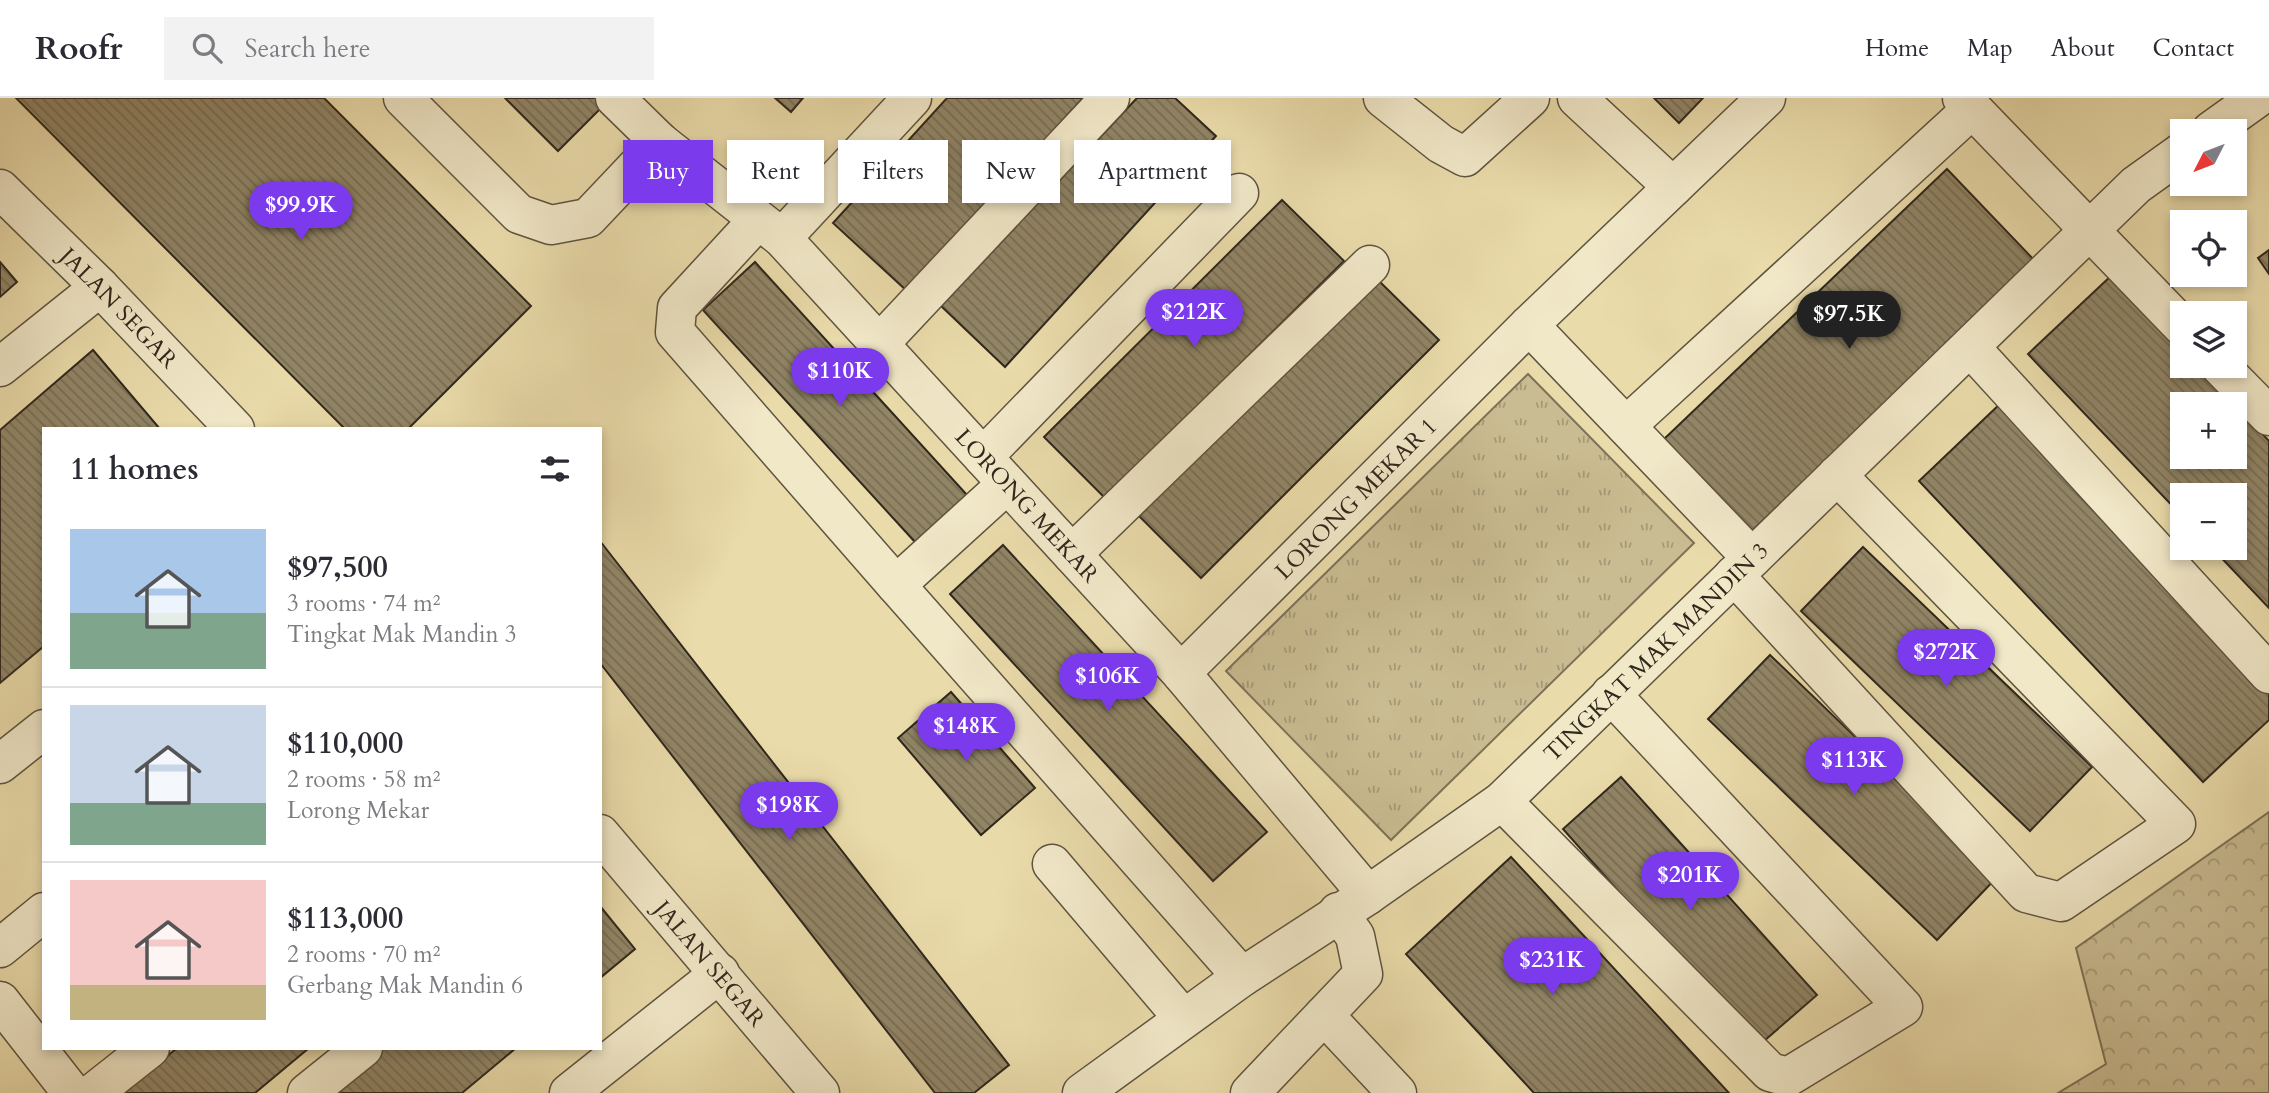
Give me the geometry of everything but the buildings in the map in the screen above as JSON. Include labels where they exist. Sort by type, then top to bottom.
[{"type":"street","points":[[403,98],[519,214],[551,225],[588,218],[623,181]]},
{"type":"street","name":"LORONG MEKAR","points":[[615,98],[658,140]]},
{"type":"street","points":[[912,98],[770,229],[677,308],[675,332],[1242,976]]},
{"type":"street","points":[[880,343],[1110,98]]},
{"type":"street","points":[[1383,98],[1441,144],[1465,157],[1530,98]]},
{"type":"street","points":[[1577,98],[1673,187]]},
{"type":"street","name":"LORONG MEKAR 1","points":[[1181,673],[1529,325],[1766,98]]},
{"type":"street","points":[[2228,119],[2257,98]]},
{"type":"street","points":[[1626,426],[1967,103],[2170,313]]},
{"type":"street","name":"TINGKAT MAK MANDIN 3","points":[[1082,1093],[1183,1017],[1502,801],[2136,185],[2170,161]]},
{"type":"street","name":"LORONG MEKAR","points":[[713,184],[770,229],[880,343],[1181,673],[1353,903],[1355,936],[1363,974],[1324,1015]]},
{"type":"street","name":"JALAN SEGAR","points":[[0,189],[100,287],[233,427]]},
{"type":"street","points":[[896,585],[1240,193]]},
{"type":"street","points":[[1072,554],[1370,265]]},
{"type":"street","points":[[0,367],[100,287]]},
{"type":"street","points":[[1529,325],[1626,426],[1743,566],[2026,893],[2060,902],[2176,824],[1837,475]]},
{"type":"street","points":[[1970,347],[2269,674]]},
{"type":"street","points":[[2232,378],[2269,416]]},
{"type":"street","points":[[1502,801],[1770,1072],[1788,1077],[1903,1007],[1611,694]]},
{"type":"street","points":[[0,764],[42,731]]},
{"type":"street","name":"JALAN SEGAR","points":[[605,848],[720,973],[820,1093]]},
{"type":"street","points":[[1052,864],[1183,1017]]},
{"type":"street","points":[[0,948],[42,914]]},
{"type":"street","points":[[587,1088],[720,973]]},
{"type":"street","points":[[0,1001],[72,1093]]},
{"type":"street","points":[[1258,1090],[1324,1015],[1396,1093]]},
{"type":"street","points":[[93,1093],[147,1050]]},
{"type":"street","points":[[307,1093],[361,1050]]},
{"type":"green space","points":[[1528,374],[1694,543],[1391,840],[1226,671]]},
{"type":"green space","points":[[2269,812],[2269,1093],[2058,1093],[2106,1064],[2076,948]]}]
